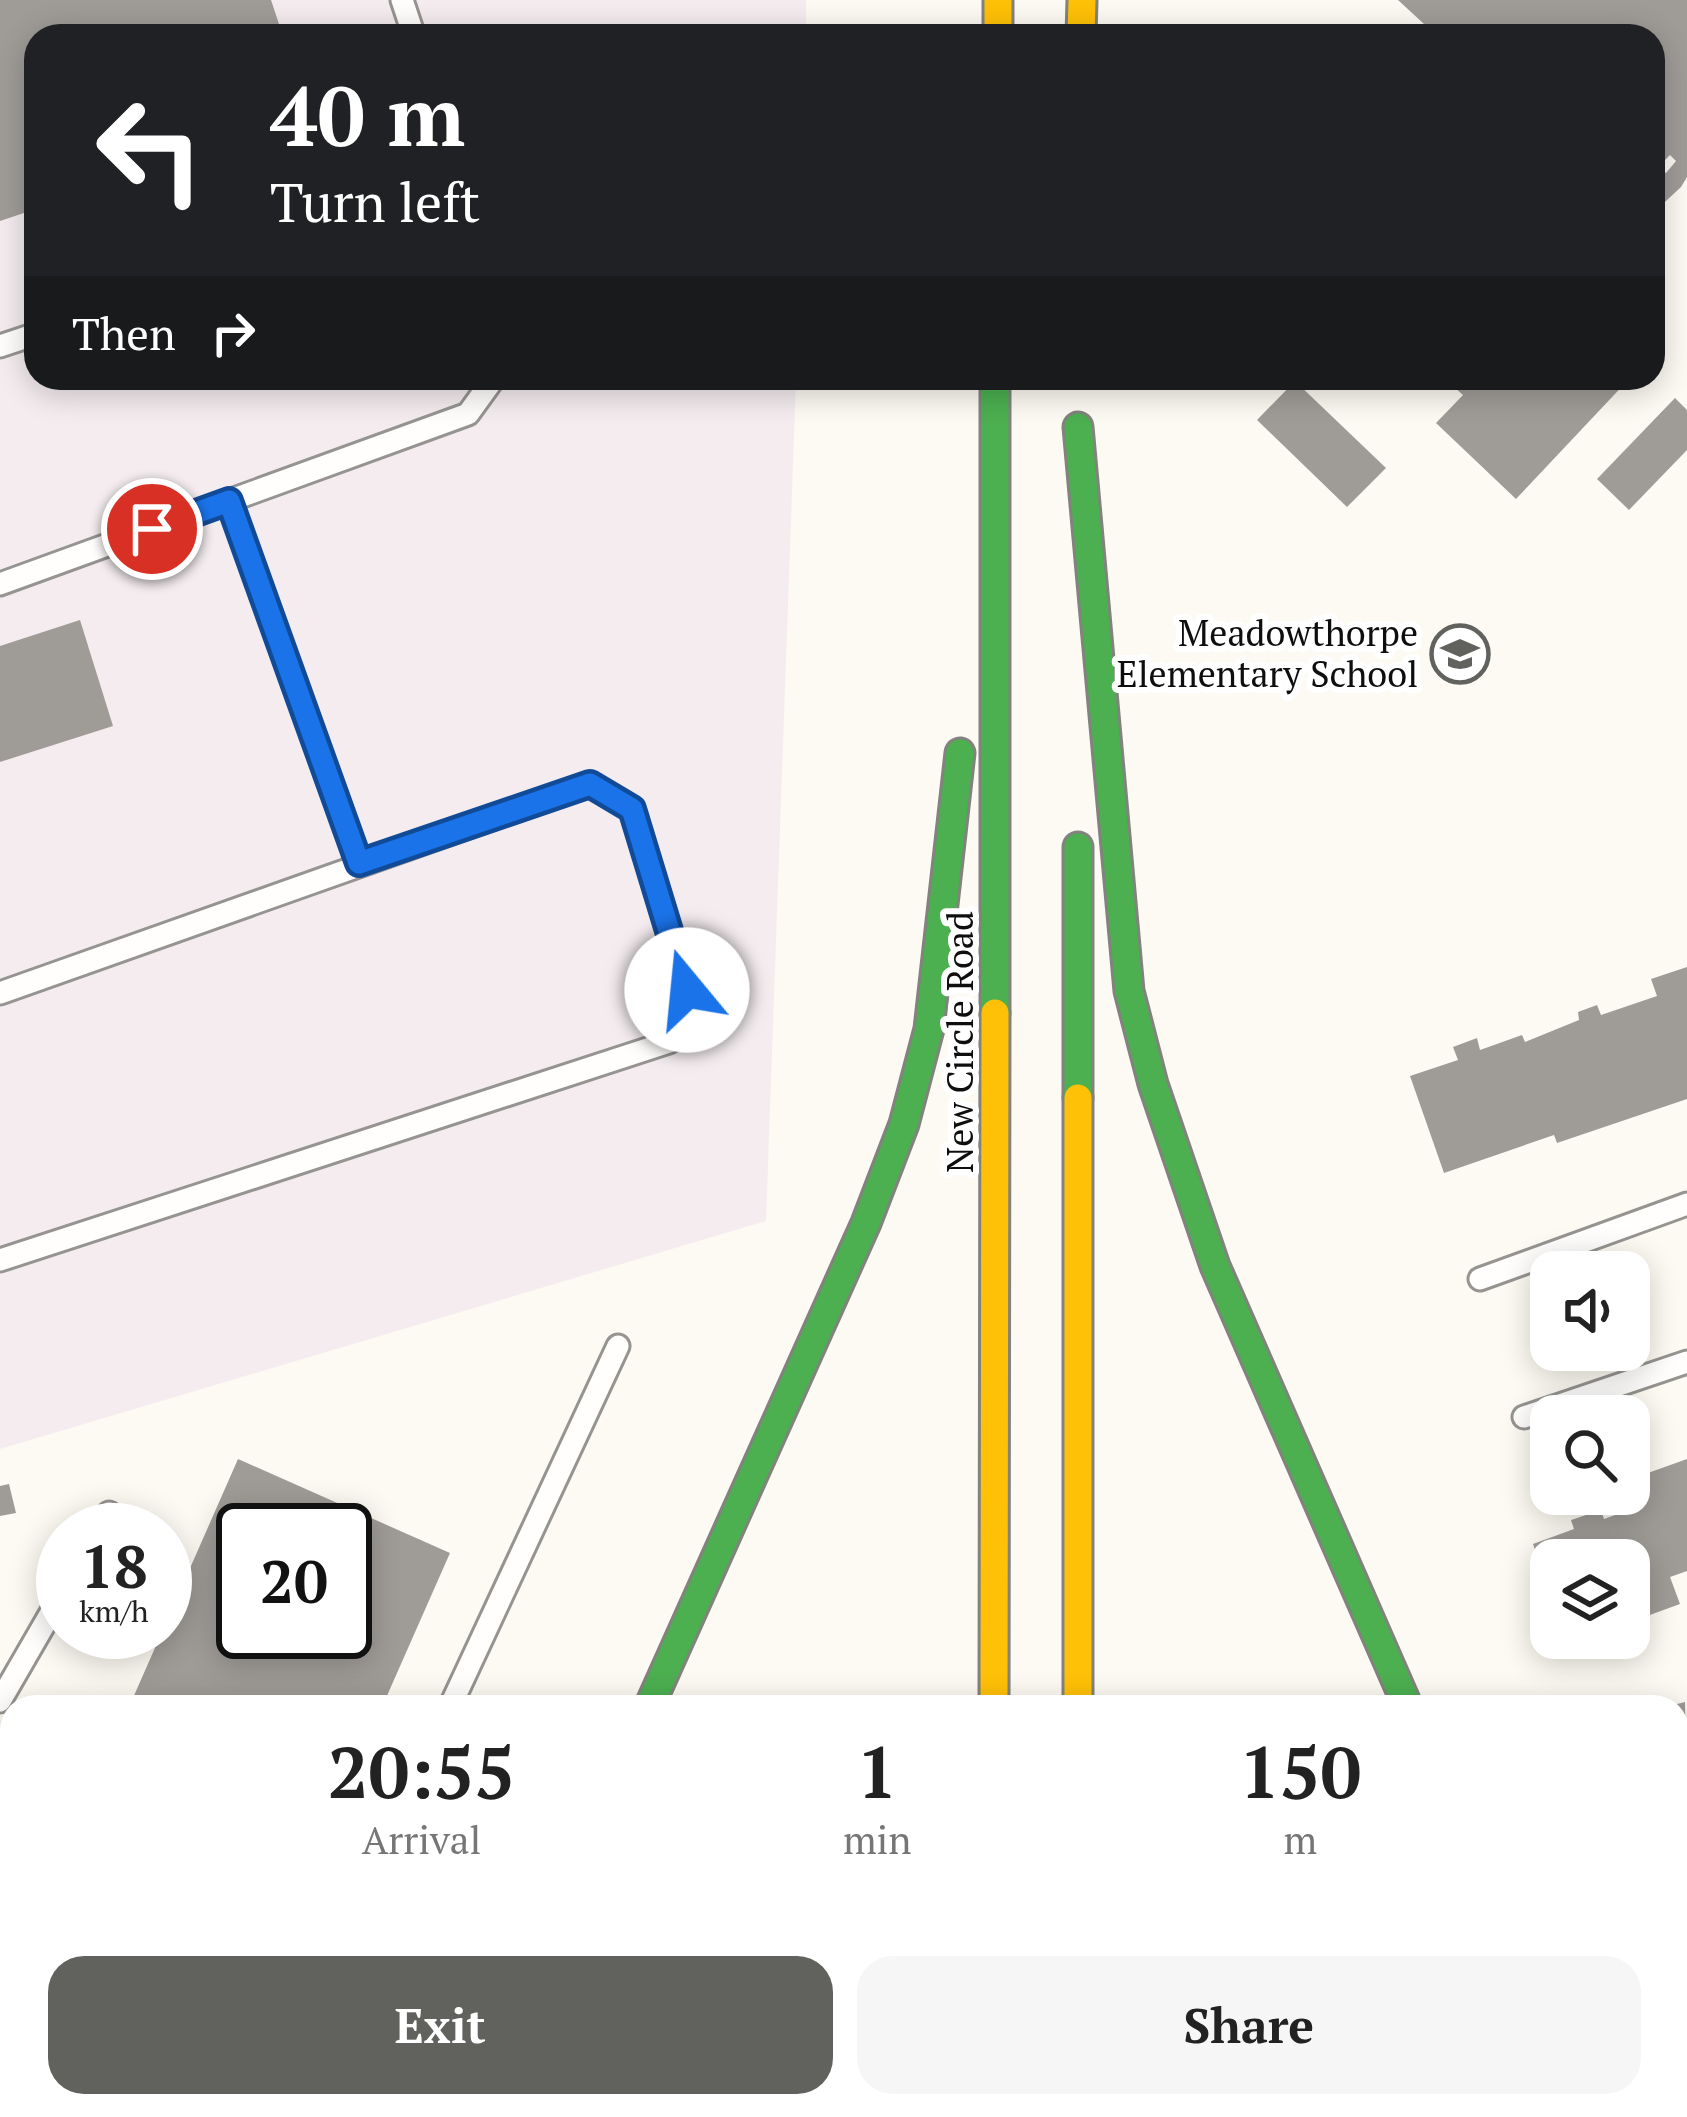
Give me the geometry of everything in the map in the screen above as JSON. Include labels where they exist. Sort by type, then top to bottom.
[{"type":"highway","name":"New Circle Road","points":[[994,1695],[995,390]]},
{"type":"highway","points":[[1078,394],[1078,735]]},
{"type":"highway","points":[[1078,427],[1129,991],[1143,1050],[1186,1193],[1218,1274],[1403,1695]]},
{"type":"highway","points":[[654,1695],[866,1223],[904,1124],[929,1029],[993,457]]},
{"type":"highway","points":[[1078,830],[1078,1695]]},
{"type":"lane","points":[[0,584],[468,414],[485,390]]},
{"type":"lane","points":[[229,501],[359,863]]},
{"type":"lane","points":[[0,993],[590,784],[632,809],[687,990],[669,1042],[0,1260]]},
{"type":"lane","points":[[1480,1280],[1687,1204]]},
{"type":"lane","points":[[456,1695],[618,1346]]},
{"type":"lane","points":[[1525,1418],[1687,1363]]},
{"type":"lane","points":[[3,1695],[36,1639]]},
{"type":"shaded area","points":[[0,0],[806,0],[806,24],[24,24],[24,390],[796,390],[766,1221],[0,1449]]},
{"type":"building","points":[[0,0],[271,0],[279,24],[24,24],[24,213],[0,221]]},
{"type":"building","points":[[1398,0],[1687,0],[1687,177],[1681,187],[1665,202],[1665,172],[1676,161],[1670,155],[1665,160],[1665,24],[1424,24]]},
{"type":"building","points":[[1286,390],[1304,390],[1386,468],[1347,507],[1257,420]]},
{"type":"building","points":[[1457,390],[1619,390],[1516,499],[1436,423],[1463,395]]},
{"type":"building","points":[[1675,398],[1687,410],[1687,450],[1629,510],[1597,479]]},
{"type":"building","points":[[80,620],[113,726],[0,762],[0,646]]},
{"type":"building","points":[[1687,967],[1687,1099],[1557,1143],[1554,1135],[1444,1173],[1410,1076],[1458,1060],[1453,1047],[1477,1038],[1480,1050],[1522,1035],[1525,1042],[1579,1020],[1578,1012],[1597,1005],[1601,1015],[1657,996],[1651,979]]},
{"type":"building","points":[[238,1459],[337,1503],[219,1503]]},
{"type":"building","points":[[1687,1459],[1687,1571],[1670,1577],[1680,1604],[1650,1615],[1650,1539],[1547,1539],[1574,1529],[1571,1520],[1586,1515],[1603,1515],[1604,1519],[1650,1515],[1650,1472]]},
{"type":"building","points":[[9,1484],[16,1513],[0,1516],[0,1486]]},
{"type":"building","points":[[216,1509],[216,1659],[372,1659],[372,1518],[450,1553],[387,1695],[134,1695],[150,1659],[192,1659],[192,1564]]},
{"type":"traffic: fast","points":[[995,390],[995,1013]]},
{"type":"traffic: fast","points":[[1078,427],[1129,991],[1153,1084],[1215,1266],[1403,1695]]},
{"type":"traffic: fast","points":[[654,1695],[866,1223],[904,1124],[929,1029],[960,753]]},
{"type":"traffic: fast","points":[[1078,847],[1078,1098]]},
{"type":"traffic: slow","points":[[998,0],[998,24]]},
{"type":"traffic: slow","points":[[1081,24],[1082,0]]},
{"type":"traffic: slow","points":[[994,1695],[995,1013]]},
{"type":"traffic: slow","points":[[1078,1098],[1078,1695]]},
{"type":"place","name":"Meadowthorpe Elementary School","points":[[1460,654]]},
{"type":"route","points":[[152,529],[229,501],[359,863],[590,784],[632,809],[687,990]]}]
